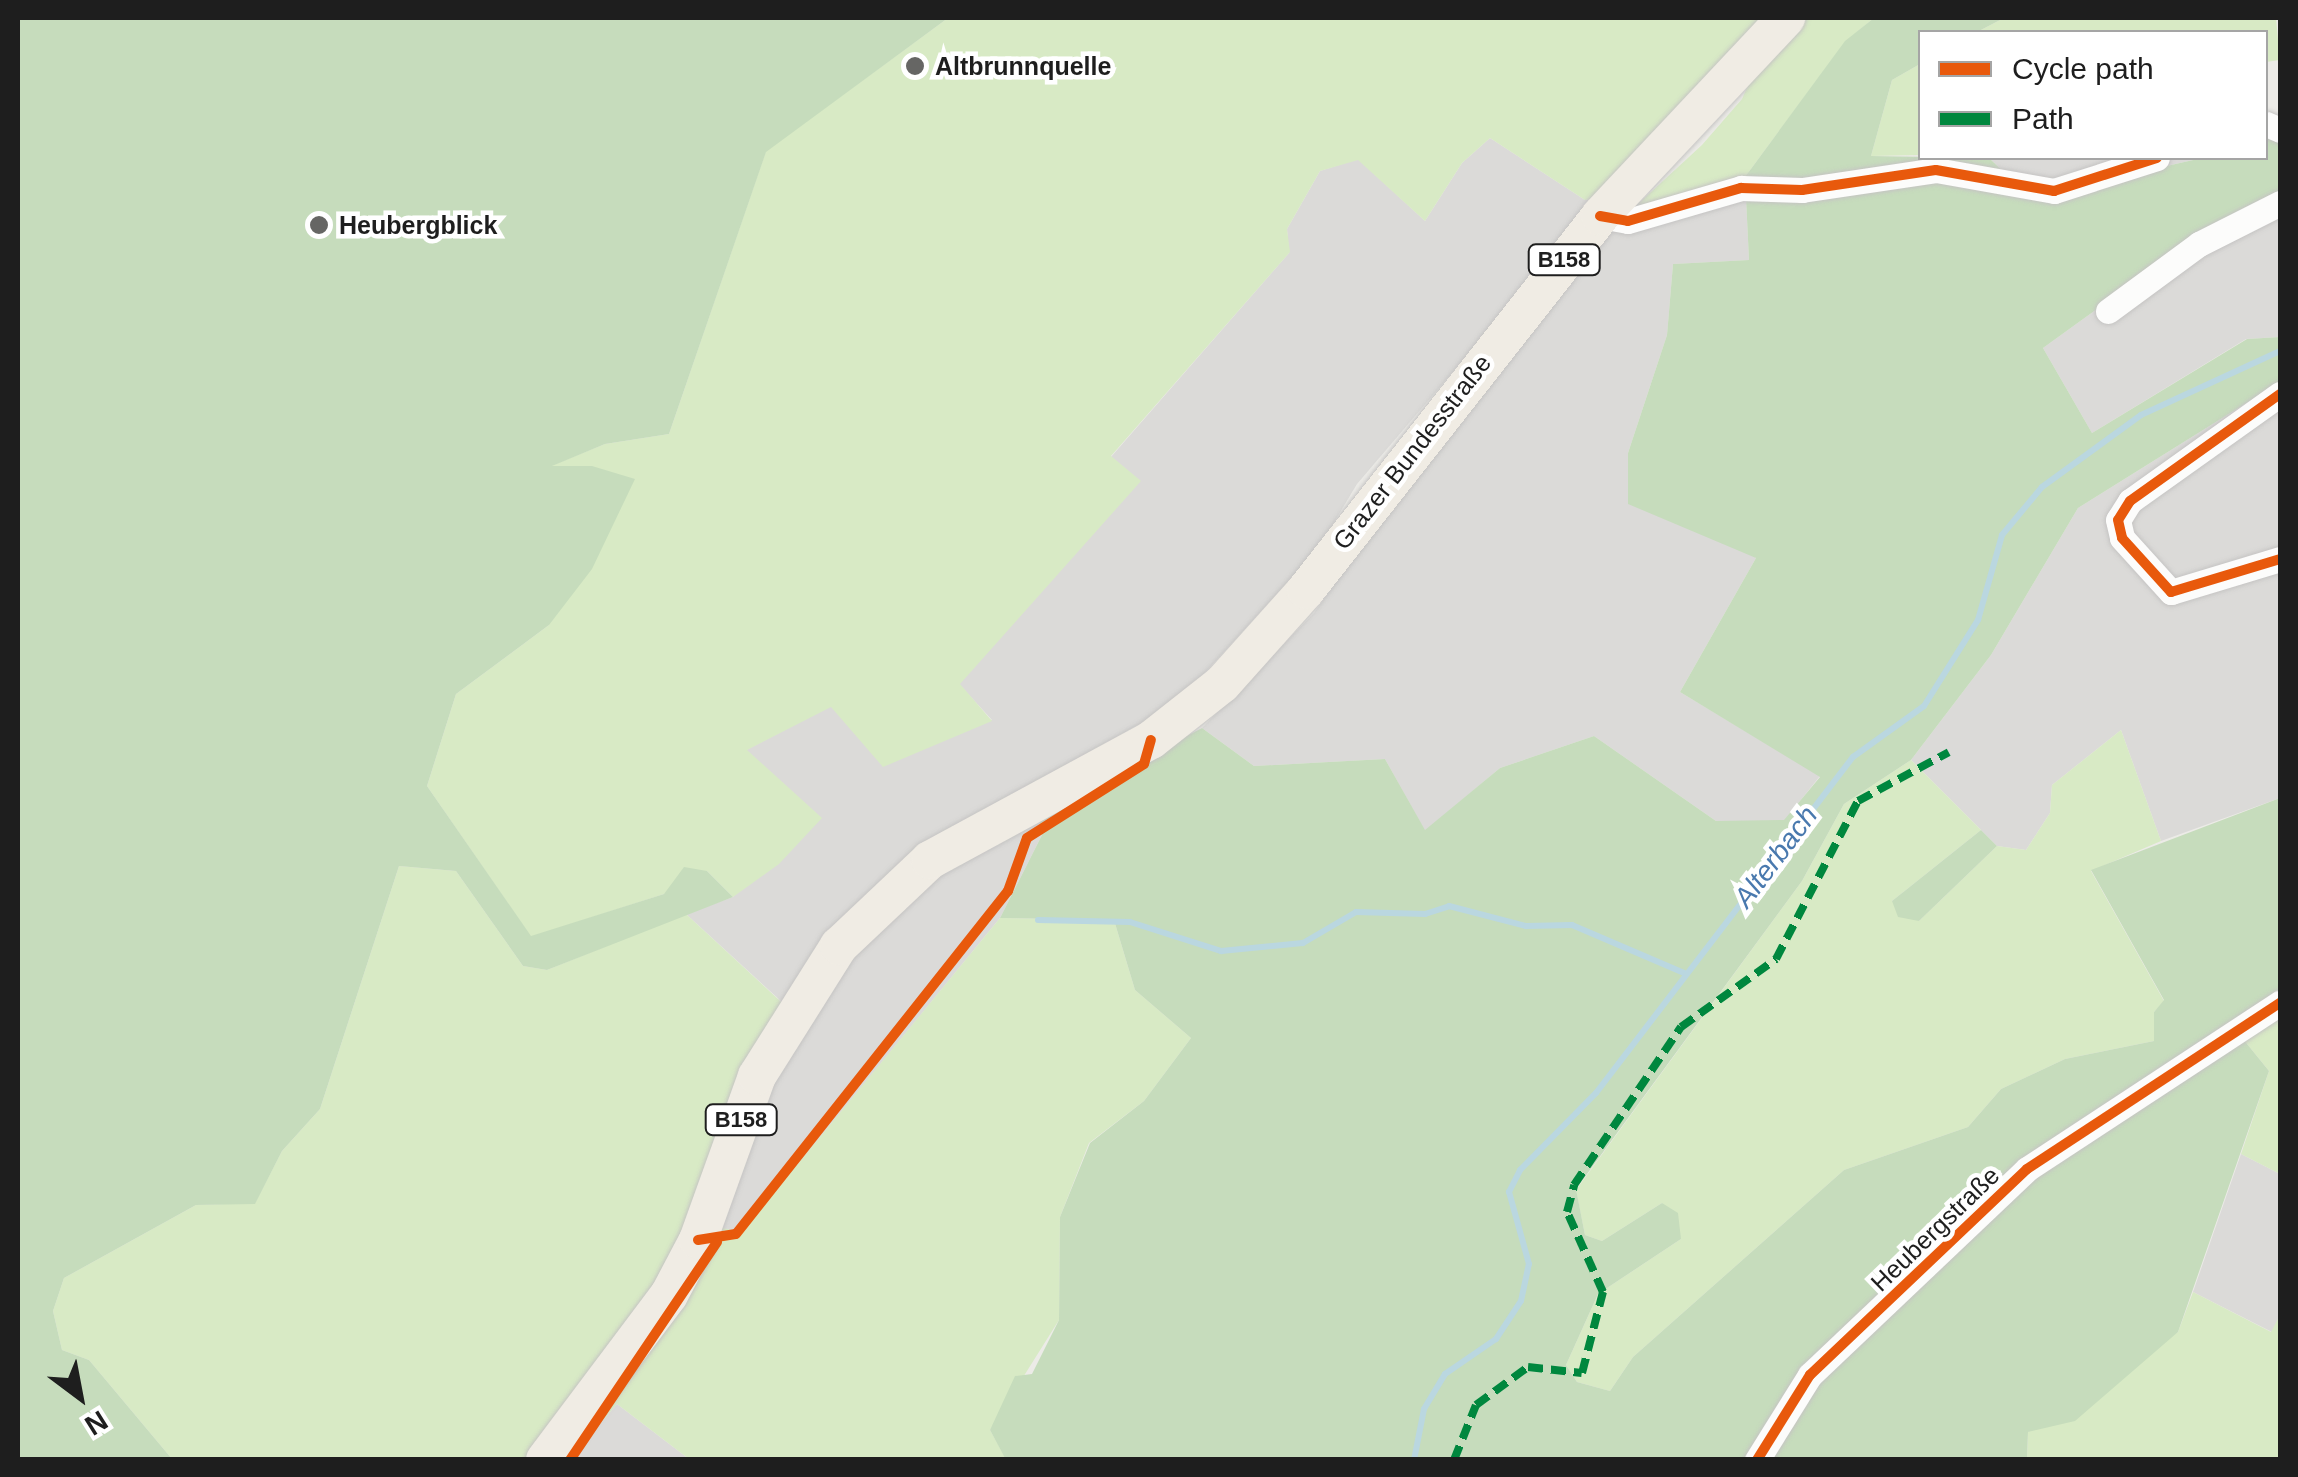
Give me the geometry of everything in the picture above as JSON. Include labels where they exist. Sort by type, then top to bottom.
[{"type":"main road","name":"Grazer Bundesstraße","points":[[545,1460],[668,1295],[698,1240],[757,1076],[803,992],[875,908],[989,822],[1151,740],[1222,684],[1306,590],[1600,216],[1786,18]]},
{"type":"street","points":[[1600,216],[1628,221],[1741,188],[1802,190],[1936,170],[2054,191],[2150,160]]},
{"type":"street","points":[[2108,311],[2199,244],[2280,203]]},
{"type":"street","points":[[2280,394],[2130,501],[2118,520],[2122,538],[2171,592],[2280,558]]},
{"type":"street","name":"Heubergstraße","points":[[1757,1460],[1810,1375],[2027,1168],[2280,1003]]},
{"type":"shaded area","points":[[1490,138],[1585,200],[1601,198],[1357,484],[1318,549],[1177,703],[921,846],[782,1002],[686,914],[733,897],[821,818],[746,750],[831,706],[992,720],[959,684],[1140,481],[1111,457],[1289,253],[1287,229],[1320,171],[1358,159],[1425,221],[1462,163]]},
{"type":"shaded area","points":[[1991,160],[2193,160],[2030,197]]},
{"type":"shaded area","points":[[1745,177],[1749,260],[1673,264],[1667,335],[1628,453],[1756,558],[1680,692],[1820,776],[1784,821],[1716,821],[1594,736],[1500,768],[1425,831],[1385,759],[1254,766],[1202,728],[1314,613],[1403,489],[1626,215]]},
{"type":"shaded area","points":[[2280,194],[2280,337],[2246,339],[2092,433],[2043,348],[2194,239]]},
{"type":"shaded area","points":[[2280,382],[2280,798],[2161,841],[2121,730],[2052,785],[2050,813],[2026,850],[1997,846],[1911,760],[1991,655],[2078,508]]},
{"type":"shaded area","points":[[1038,814],[1042,835],[1000,918],[742,1233],[722,1229],[754,1124],[803,1022],[859,947],[947,869]]},
{"type":"shaded area","points":[[2241,1154],[2280,1174],[2280,1315],[2272,1332],[2193,1292]]},
{"type":"shaded area","points":[[617,1404],[689,1459],[570,1460]]},
{"type":"green space","points":[[18,18],[948,18],[766,152],[669,434],[605,444],[552,466],[592,466],[635,479],[592,569],[549,625],[456,694],[427,786],[531,936],[664,894],[684,867],[707,871],[733,897],[547,970],[523,966],[456,871],[399,866],[320,1109],[282,1151],[255,1204],[196,1205],[64,1278],[53,1311],[62,1350],[89,1360],[172,1459],[18,1459]]},
{"type":"green space","points":[[948,18],[1769,18],[1601,198],[1585,200],[1490,138],[1462,163],[1425,221],[1358,160],[1320,171],[1287,229],[1290,252],[1111,456],[1141,481],[960,684],[992,721],[883,767],[831,707],[747,750],[822,818],[779,864],[733,897],[707,871],[664,894],[531,937],[427,786],[456,694],[549,625],[548,467],[605,444],[669,434],[766,151]]},
{"type":"green space","points":[[1803,18],[1874,18],[1845,42],[1745,177],[1626,215],[1702,145],[1742,99],[1757,64]]},
{"type":"green space","points":[[1874,18],[2004,18],[1981,30],[1918,30],[1918,65],[1892,80],[1871,156],[1991,160],[2030,197],[2193,160],[2268,160],[2268,136],[2280,138],[2280,194],[2194,239],[2043,348],[2092,433],[2247,339],[2280,337],[2280,382],[2078,508],[1991,655],[1911,760],[1844,804],[1802,881],[1576,1189],[1585,1235],[1602,1241],[1662,1203],[1678,1213],[1681,1239],[1598,1294],[1566,1365],[1577,1382],[1610,1391],[1633,1357],[1844,1170],[1968,1127],[2001,1089],[2065,1059],[2154,1041],[2154,1012],[2164,1000],[2091,870],[2280,798],[2280,1009],[2239,1034],[2269,1071],[2178,1332],[2075,1421],[2028,1432],[2027,1459],[1006,1460],[990,1430],[1015,1376],[1032,1374],[1059,1320],[1060,1217],[1090,1143],[1144,1101],[1191,1038],[1135,990],[1114,920],[1000,918],[1042,835],[1038,814],[1202,728],[1254,766],[1385,759],[1425,830],[1500,768],[1594,736],[1716,821],[1784,820],[1820,777],[1680,692],[1756,558],[1628,504],[1628,453],[1667,335],[1673,264],[1749,260],[1745,177],[1845,41]]},
{"type":"green space","points":[[2004,18],[2276,18],[2280,60],[2268,62],[2268,30],[1981,30]]},
{"type":"green space","points":[[1918,65],[1918,155],[1871,156],[1892,80]]},
{"type":"green space","points":[[2121,730],[2161,841],[2091,871],[2164,1001],[2154,1012],[2154,1041],[2065,1059],[2001,1089],[1968,1127],[1844,1170],[1633,1357],[1610,1391],[1577,1382],[1566,1365],[1598,1294],[1681,1239],[1662,1203],[1602,1241],[1585,1235],[1576,1190],[1802,881],[1844,804],[1911,760],[1981,830],[1892,901],[1919,921],[1997,846],[2026,850],[2050,813],[2052,785]]},
{"type":"green space","points":[[1981,830],[1997,846],[1919,921],[1898,917],[1892,901]]},
{"type":"green space","points":[[399,866],[456,871],[523,966],[547,970],[686,914],[803,1022],[754,1124],[722,1228],[742,1232],[1000,918],[1114,920],[1135,990],[1191,1038],[1144,1101],[1089,1143],[1060,1217],[1059,1320],[990,1430],[1006,1459],[689,1459],[617,1404],[570,1459],[172,1459],[89,1360],[62,1350],[53,1311],[64,1278],[196,1205],[255,1203],[282,1151],[320,1109]]},
{"type":"green space","points":[[2280,1009],[2280,1174],[2241,1154],[2269,1071],[2239,1034]]},
{"type":"green space","points":[[2193,1292],[2271,1332],[2280,1315],[2280,1459],[2027,1460],[2028,1432],[2178,1332]]},
{"type":"waterway","name":"Alterbach","points":[[1414,1460],[1424,1409],[1445,1374],[1496,1339],[1521,1301],[1529,1264],[1509,1192],[1520,1170],[1596,1093],[1853,757],[1924,706],[1978,620],[2002,535],[2042,487],[2141,415],[2280,351]]},
{"type":"waterway","points":[[1038,920],[1130,922],[1221,951],[1303,943],[1356,912],[1425,914],[1449,906],[1526,926],[1572,925],[1684,973]]},
{"type":"marked path","points":[[1454,1460],[1476,1405],[1528,1367],[1582,1373],[1603,1292],[1567,1212],[1574,1185],[1681,1027],[1776,959],[1858,801],[1949,752]]},
{"type":"cycle path","points":[[1600,216],[1628,221],[1741,188],[1802,190],[1936,170],[2054,191],[2151,160]]},
{"type":"cycle path","points":[[2280,394],[2130,501],[2118,520],[2122,538],[2171,592],[2280,559]]},
{"type":"cycle path","points":[[698,1240],[736,1234],[1008,891],[1027,838],[1144,764],[1151,740]]},
{"type":"cycle path","points":[[1757,1460],[1810,1375],[2027,1169],[2280,1003]]},
{"type":"cycle path","points":[[570,1460],[717,1242]]},
{"type":"place","name":"Altbrunnquelle","points":[[915,66]]},
{"type":"place","name":"Heubergblick","points":[[319,225]]}]
